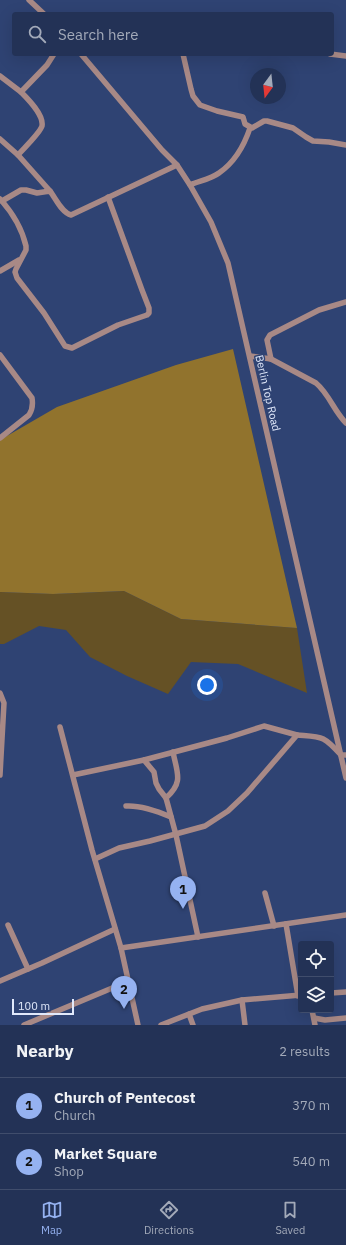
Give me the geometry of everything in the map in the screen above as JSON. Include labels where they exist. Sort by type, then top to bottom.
[{"type":"street","points":[[28,0],[42,12]]},
{"type":"street","points":[[334,54],[346,56]]},
{"type":"street","points":[[21,92],[47,65],[53,56]]},
{"type":"street","name":"Berlin Top Road","points":[[83,56],[162,150],[177,165],[211,222],[228,263],[295,560],[343,755],[346,778]]},
{"type":"street","points":[[183,56],[191,89],[196,101],[200,105],[217,112],[243,117],[245,124],[250,128]]},
{"type":"street","points":[[0,76],[21,92],[32,103],[40,117],[42,124],[40,129],[18,155]]},
{"type":"street","points":[[190,185],[218,174],[228,166],[243,146],[250,128],[264,121],[293,128],[306,138],[313,141],[346,145]]},
{"type":"street","points":[[1,142],[18,155],[50,191],[68,215],[71,215],[177,165]]},
{"type":"street","points":[[50,191],[37,193],[21,190],[1,200],[14,219],[24,241],[26,250],[19,260],[15,272],[17,278],[44,313],[60,339],[68,347],[72,348],[118,325],[149,314],[149,308],[108,197]]},
{"type":"street","points":[[0,271],[19,260]]},
{"type":"street","points":[[270,359],[267,340],[270,335],[319,310],[346,302]]},
{"type":"street","points":[[0,355],[32,398],[33,403],[32,411],[29,415],[0,438]]},
{"type":"street","points":[[250,356],[270,359],[311,380],[321,387],[328,396],[337,413],[346,423]]},
{"type":"street","points":[[0,693],[4,703],[0,775]]},
{"type":"street","points":[[73,775],[144,760],[227,738],[264,726],[297,735],[310,735],[322,738],[328,741],[343,755]]},
{"type":"street","points":[[60,727],[95,859],[121,948],[138,1025]]},
{"type":"street","points":[[95,859],[119,848],[176,835],[205,826],[228,811],[247,793],[297,735]]},
{"type":"street","points":[[166,798],[173,792],[178,779],[172,752]]},
{"type":"street","points":[[144,760],[154,772],[156,783],[166,798],[176,835],[198,937]]},
{"type":"street","points":[[126,806],[156,811],[171,817]]},
{"type":"street","points":[[265,893],[274,926]]},
{"type":"street","points":[[121,948],[346,915]]},
{"type":"street","points":[[286,924],[298,990]]},
{"type":"street","points":[[8,925],[28,970]]},
{"type":"street","points":[[0,981],[28,970],[115,929]]},
{"type":"street","points":[[24,1025],[129,981]]},
{"type":"street","points":[[334,993],[346,992]]},
{"type":"street","points":[[161,1025],[202,1009],[242,1000],[298,995]]},
{"type":"street","points":[[242,1000],[245,1025]]},
{"type":"street","points":[[313,1013],[315,1025]]},
{"type":"street","points":[[189,1014],[193,1025]]},
{"type":"street","points":[[314,1018],[325,1020],[346,1018]]},
{"type":"shaded area","points":[[233,349],[297,628],[181,619],[124,591],[53,594],[0,592],[0,440],[57,407],[176,365]]},
{"type":"shaded area","points":[[124,591],[181,619],[297,628],[307,693],[238,664],[191,662],[168,694],[127,676],[90,657],[66,630],[39,626],[4,644],[0,644],[0,592],[53,594]]},
{"type":"place","name":"Church of Pentecost","points":[[183,909]]},
{"type":"place","name":"Market Square","points":[[124,1009]]}]
